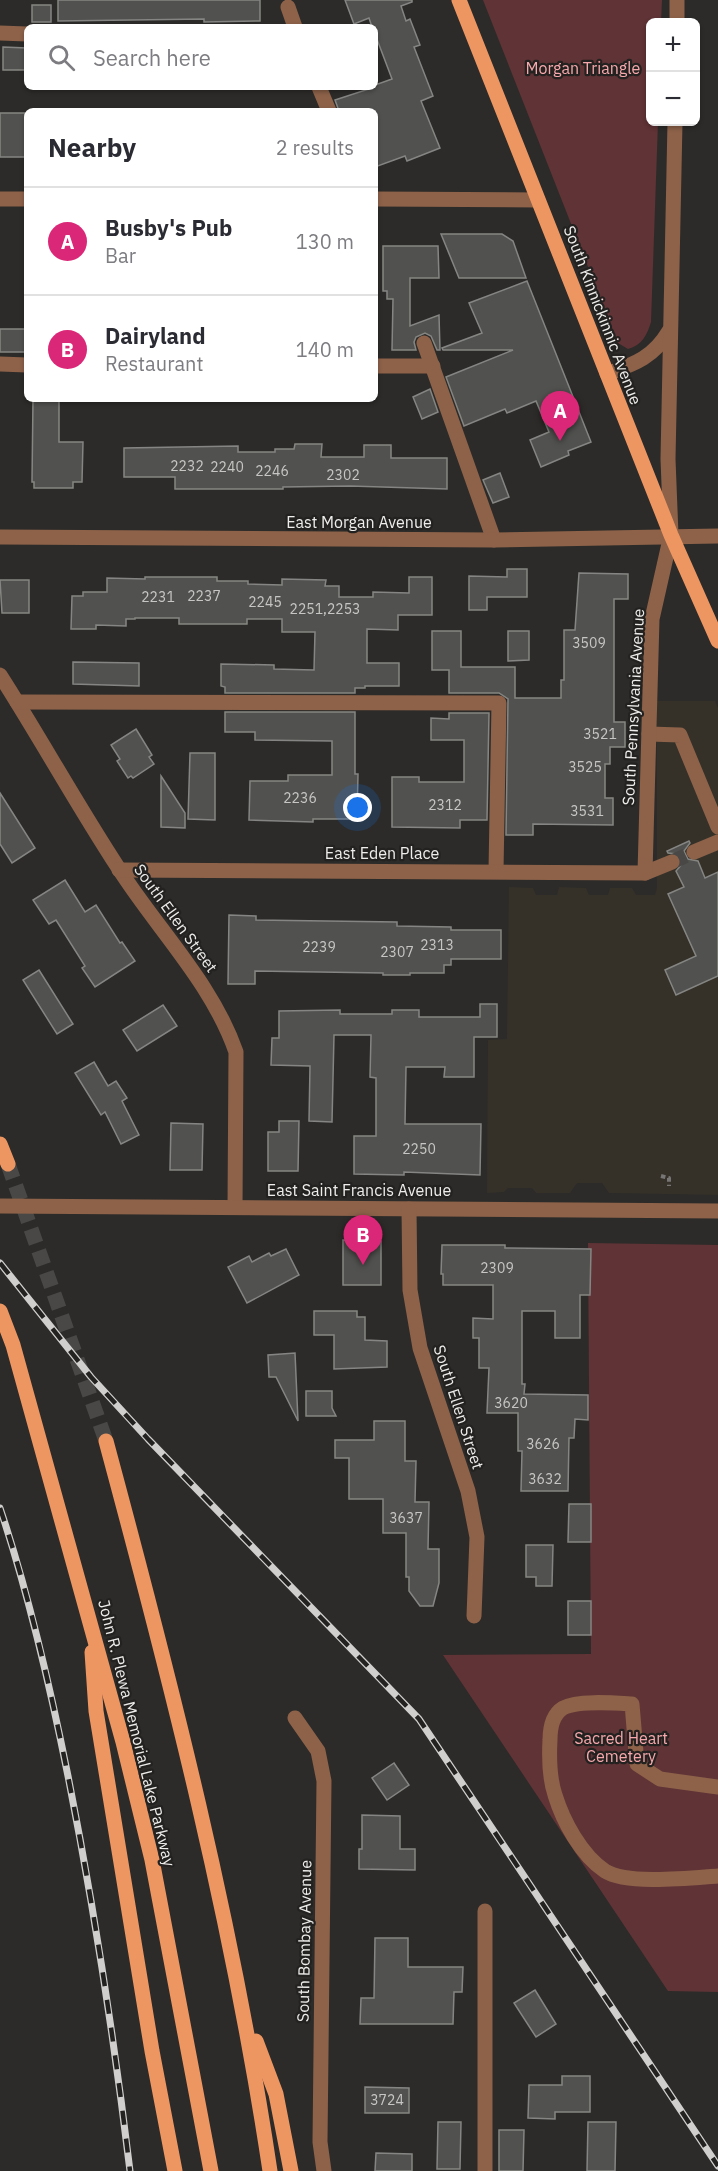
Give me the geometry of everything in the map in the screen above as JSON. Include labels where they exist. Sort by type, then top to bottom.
[{"type":"main road","name":"South Kinnickinnic Avenue","points":[[459,0],[670,535],[718,641]]},
{"type":"main road","points":[[0,1144],[8,1164]]},
{"type":"main road","name":"John R. Plewa Memorial Lake Parkway","points":[[0,1311],[13,1345],[90,1619],[152,1860],[211,2171]]},
{"type":"main road","points":[[106,1441],[150,1602],[223,1911],[242,2005],[270,2171]]},
{"type":"main road","points":[[90,1619],[96,1711],[175,2171]]},
{"type":"main road","points":[[242,2005],[276,2094],[291,2171]]},
{"type":"street","points":[[677,0],[677,18]]},
{"type":"street","points":[[288,7],[294,24]]},
{"type":"street","points":[[0,33],[24,34]]},
{"type":"street","points":[[320,90],[328,108]]},
{"type":"street","name":"South Pennsylvania Avenue","points":[[645,873],[652,619],[670,535],[668,459],[675,126]]},
{"type":"street","points":[[0,199],[24,199]]},
{"type":"street","points":[[378,199],[538,200]]},
{"type":"street","points":[[607,374],[651,354],[660,346],[670,329]]},
{"type":"street","points":[[424,343],[494,540]]},
{"type":"street","points":[[0,364],[24,364]]},
{"type":"street","points":[[378,366],[433,366]]},
{"type":"street","name":"East Morgan Avenue","points":[[0,537],[494,540],[670,535],[718,536]]},
{"type":"street","name":"South Ellen Street","points":[[0,675],[119,870],[211,998],[228,1029],[236,1052],[235,1207]]},
{"type":"street","points":[[17,702],[499,703],[496,872]]},
{"type":"street","points":[[649,734],[680,735],[718,827]]},
{"type":"street","points":[[694,852],[718,842]]},
{"type":"street","points":[[645,873],[672,862]]},
{"type":"street","name":"East Eden Place","points":[[119,870],[645,873]]},
{"type":"street","name":"East Saint Francis Avenue","points":[[0,1206],[718,1211]]},
{"type":"street","name":"South Ellen Street","points":[[409,1209],[410,1290],[420,1348],[468,1491],[477,1537],[474,1616]]},
{"type":"street","points":[[718,1787],[660,1779],[637,1764],[632,1704],[584,1704],[564,1708],[555,1716],[550,1728],[549,1764],[554,1794],[586,1854],[605,1871],[625,1877],[654,1879],[718,1876]]},
{"type":"street","name":"South Bombay Avenue","points":[[295,1718],[318,1751],[324,1780],[320,2142],[324,2171]]},
{"type":"street","points":[[485,1911],[485,2171]]},
{"type":"path","points":[[661,1176],[669,1178],[669,1186]]},
{"type":"shaded area","points":[[657,701],[715,701],[718,708],[718,1195],[609,1193],[602,1183],[577,1183],[570,1193],[536,1193],[532,1188],[508,1188],[504,1192],[487,1193],[488,1040],[507,1039],[509,887],[533,888],[536,895],[557,895],[559,887],[586,888],[589,895],[608,895],[610,888],[632,888],[636,895],[655,895],[657,888]]},
{"type":"green space","name":"Morgan Triangle","points":[[483,0],[662,0],[661,18],[646,18],[646,126],[658,126],[651,322],[648,331],[637,345],[628,349],[618,343]]},
{"type":"green space","name":"Sacred Heart Cemetery","points":[[588,1243],[718,1245],[718,1992],[668,1991],[443,1655],[591,1654]]},
{"type":"building","points":[[58,0],[260,0],[260,21],[204,22],[204,19],[58,21]]},
{"type":"building","points":[[345,0],[412,0],[401,6],[406,21],[410,19],[420,45],[414,47],[433,96],[421,101],[440,148],[407,161],[405,156],[378,166],[378,108],[338,108],[335,100],[366,90],[378,90],[378,84],[392,79],[378,42],[378,24],[371,24],[369,18],[354,24]]},
{"type":"building","points":[[32,5],[51,5],[51,22],[32,22]]},
{"type":"building","points":[[3,47],[24,48],[24,70],[3,70]]},
{"type":"building","points":[[0,113],[24,113],[24,157],[0,157]]},
{"type":"building","points":[[441,234],[502,234],[513,241],[526,278],[459,278]]},
{"type":"building","points":[[383,246],[438,246],[439,278],[410,278],[410,326],[439,315],[440,350],[437,350],[431,336],[425,333],[416,337],[414,342],[416,350],[392,350],[393,299],[387,299],[387,291],[383,291]]},
{"type":"building","points":[[527,281],[591,442],[568,451],[569,455],[541,467],[530,440],[549,432],[536,401],[507,413],[505,409],[464,426],[446,377],[513,350],[443,350],[442,348],[482,333],[469,303]]},
{"type":"building","points":[[0,329],[24,329],[24,352],[0,352]]},
{"type":"building","points":[[430,389],[438,412],[422,419],[413,397]]},
{"type":"building","points":[[33,402],[59,402],[59,442],[83,442],[82,482],[73,482],[73,488],[34,488],[34,482],[32,482]]},
{"type":"building","points":[[295,444],[322,444],[321,457],[364,457],[364,445],[391,445],[391,458],[447,458],[447,489],[350,486],[283,487],[283,489],[175,489],[175,477],[124,477],[124,448],[238,446],[238,452],[275,452],[275,449],[294,449]]},
{"type":"building","points":[[500,473],[509,497],[493,503],[483,480]]},
{"type":"building","points":[[507,569],[527,569],[527,597],[487,597],[487,610],[469,610],[469,576],[507,577]]},
{"type":"building","points":[[579,573],[628,574],[628,599],[614,599],[614,722],[625,722],[625,747],[610,747],[610,764],[605,764],[605,798],[613,798],[613,825],[533,824],[533,835],[506,835],[508,699],[499,693],[449,693],[449,670],[432,670],[432,631],[461,631],[461,667],[515,667],[515,698],[561,698],[561,680],[564,680],[564,630],[575,630]]},
{"type":"building","points":[[145,577],[217,577],[217,581],[248,581],[248,584],[282,585],[282,579],[326,580],[325,586],[339,586],[339,597],[373,597],[373,592],[409,593],[409,577],[432,577],[432,615],[398,615],[398,630],[367,629],[367,663],[399,663],[399,686],[365,686],[365,688],[355,688],[355,693],[225,693],[225,687],[221,686],[221,664],[274,665],[274,669],[314,670],[315,632],[282,632],[282,619],[247,619],[247,624],[179,624],[179,618],[135,618],[126,619],[126,626],[96,625],[96,629],[71,629],[72,596],[83,596],[83,592],[107,592],[107,578],[145,579]]},
{"type":"building","points":[[0,580],[29,580],[29,613],[2,613]]},
{"type":"building","points":[[508,631],[529,631],[529,660],[508,661]]},
{"type":"building","points":[[73,662],[139,663],[139,686],[73,684]]},
{"type":"building","points":[[225,712],[355,712],[355,774],[358,774],[357,819],[313,819],[313,822],[249,820],[250,781],[288,781],[288,775],[332,775],[332,741],[255,740],[255,732],[225,732]]},
{"type":"building","points":[[449,713],[489,713],[487,820],[460,820],[460,828],[392,827],[392,777],[419,777],[419,782],[464,782],[464,740],[431,740],[431,718],[449,719]]},
{"type":"building","points":[[136,729],[152,755],[149,757],[154,764],[133,778],[131,776],[128,778],[117,761],[120,759],[111,745]]},
{"type":"building","points":[[190,753],[215,753],[215,820],[188,819]]},
{"type":"building","points":[[161,776],[185,813],[185,828],[161,827]]},
{"type":"building","points":[[0,793],[35,848],[12,863],[0,844]]},
{"type":"building","points":[[689,841],[684,851],[688,859],[698,861],[705,878],[718,872],[718,976],[676,995],[665,970],[696,956],[668,894],[684,887],[676,871],[682,864],[681,859],[677,854],[667,851]]},
{"type":"building","points":[[65,880],[85,912],[96,905],[120,943],[122,942],[135,961],[95,987],[82,968],[85,966],[56,920],[49,924],[33,900]]},
{"type":"building","points":[[229,915],[256,916],[256,920],[397,922],[397,926],[451,927],[451,930],[501,930],[501,959],[451,959],[451,965],[444,965],[444,973],[410,973],[410,975],[255,971],[255,984],[228,984]]},
{"type":"building","points":[[39,970],[73,1024],[57,1034],[23,980]]},
{"type":"building","points":[[480,1004],[497,1004],[497,1037],[474,1037],[474,1077],[444,1077],[445,1067],[406,1067],[405,1124],[481,1124],[480,1175],[404,1172],[404,1175],[354,1174],[354,1136],[376,1136],[376,1078],[370,1077],[371,1035],[334,1035],[332,1122],[309,1121],[310,1066],[271,1065],[272,1038],[279,1038],[279,1011],[340,1010],[340,1014],[392,1014],[392,1010],[419,1010],[419,1017],[480,1017]]},
{"type":"building","points":[[163,1005],[177,1026],[137,1051],[123,1030]]},
{"type":"building","points":[[94,1062],[108,1086],[116,1081],[127,1098],[122,1101],[139,1135],[121,1144],[105,1112],[101,1115],[75,1073]]},
{"type":"building","points":[[279,1121],[299,1121],[298,1171],[268,1171],[268,1132],[279,1132]]},
{"type":"building","points":[[171,1123],[203,1124],[202,1170],[170,1170]]},
{"type":"building","points":[[343,1240],[381,1241],[381,1285],[343,1285]]},
{"type":"building","points":[[442,1245],[591,1249],[590,1295],[580,1295],[580,1338],[555,1338],[555,1311],[522,1311],[524,1394],[588,1395],[588,1420],[575,1419],[574,1438],[569,1438],[568,1491],[521,1491],[522,1451],[518,1451],[518,1413],[487,1413],[489,1368],[479,1368],[479,1338],[473,1338],[473,1318],[493,1319],[493,1285],[443,1285]]},
{"type":"building","points":[[286,1249],[299,1275],[247,1303],[228,1267],[249,1256],[252,1262],[269,1253],[271,1256]]},
{"type":"building","points":[[314,1311],[357,1311],[357,1317],[365,1317],[365,1340],[387,1341],[387,1367],[334,1369],[334,1335],[314,1335]]},
{"type":"building","points":[[295,1353],[298,1421],[276,1377],[269,1377],[268,1355]]},
{"type":"building","points":[[306,1391],[332,1391],[332,1408],[336,1416],[306,1416]]},
{"type":"building","points":[[374,1421],[405,1421],[405,1461],[416,1461],[415,1502],[429,1502],[428,1549],[439,1549],[439,1583],[433,1606],[420,1606],[409,1591],[409,1577],[406,1577],[406,1533],[383,1533],[383,1499],[349,1499],[349,1458],[335,1458],[335,1440],[374,1440]]},
{"type":"building","points":[[569,1504],[591,1504],[591,1542],[568,1542]]},
{"type":"building","points":[[526,1545],[553,1545],[552,1586],[536,1586],[536,1577],[526,1577]]},
{"type":"building","points":[[568,1601],[591,1601],[591,1635],[568,1635]]},
{"type":"building","points":[[394,1763],[409,1785],[387,1800],[372,1778]]},
{"type":"building","points":[[362,1815],[400,1816],[400,1849],[415,1849],[415,1870],[359,1869],[359,1849],[362,1849]]},
{"type":"building","points":[[375,1938],[408,1938],[408,1967],[463,1967],[462,1992],[454,1992],[453,2024],[360,2024],[361,1998],[374,1998]]},
{"type":"building","points":[[535,1990],[556,2024],[536,2037],[514,2003]]},
{"type":"building","points":[[562,2076],[590,2076],[590,2112],[555,2112],[555,2119],[528,2118],[529,2085],[562,2085]]},
{"type":"building","points":[[365,2087],[409,2088],[409,2113],[365,2113]]},
{"type":"building","points":[[438,2122],[461,2122],[460,2169],[437,2169]]},
{"type":"building","points":[[588,2122],[616,2122],[615,2171],[587,2171]]},
{"type":"building","points":[[499,2130],[524,2130],[523,2171],[499,2171]]},
{"type":"building","points":[[376,2153],[412,2154],[412,2171],[375,2171]]},
{"type":"tunnel","points":[[672,862],[694,852]]},
{"type":"tunnel","points":[[8,1164],[106,1441]]},
{"type":"railway","points":[[0,1263],[91,1377],[419,1719],[718,2166]]},
{"type":"railway","points":[[0,1508],[38,1641],[68,1776],[103,1973],[130,2171]]},
{"type":"place","name":"Busby's Pub","points":[[560,441]]},
{"type":"place","name":"Dairyland","points":[[363,1265]]}]
